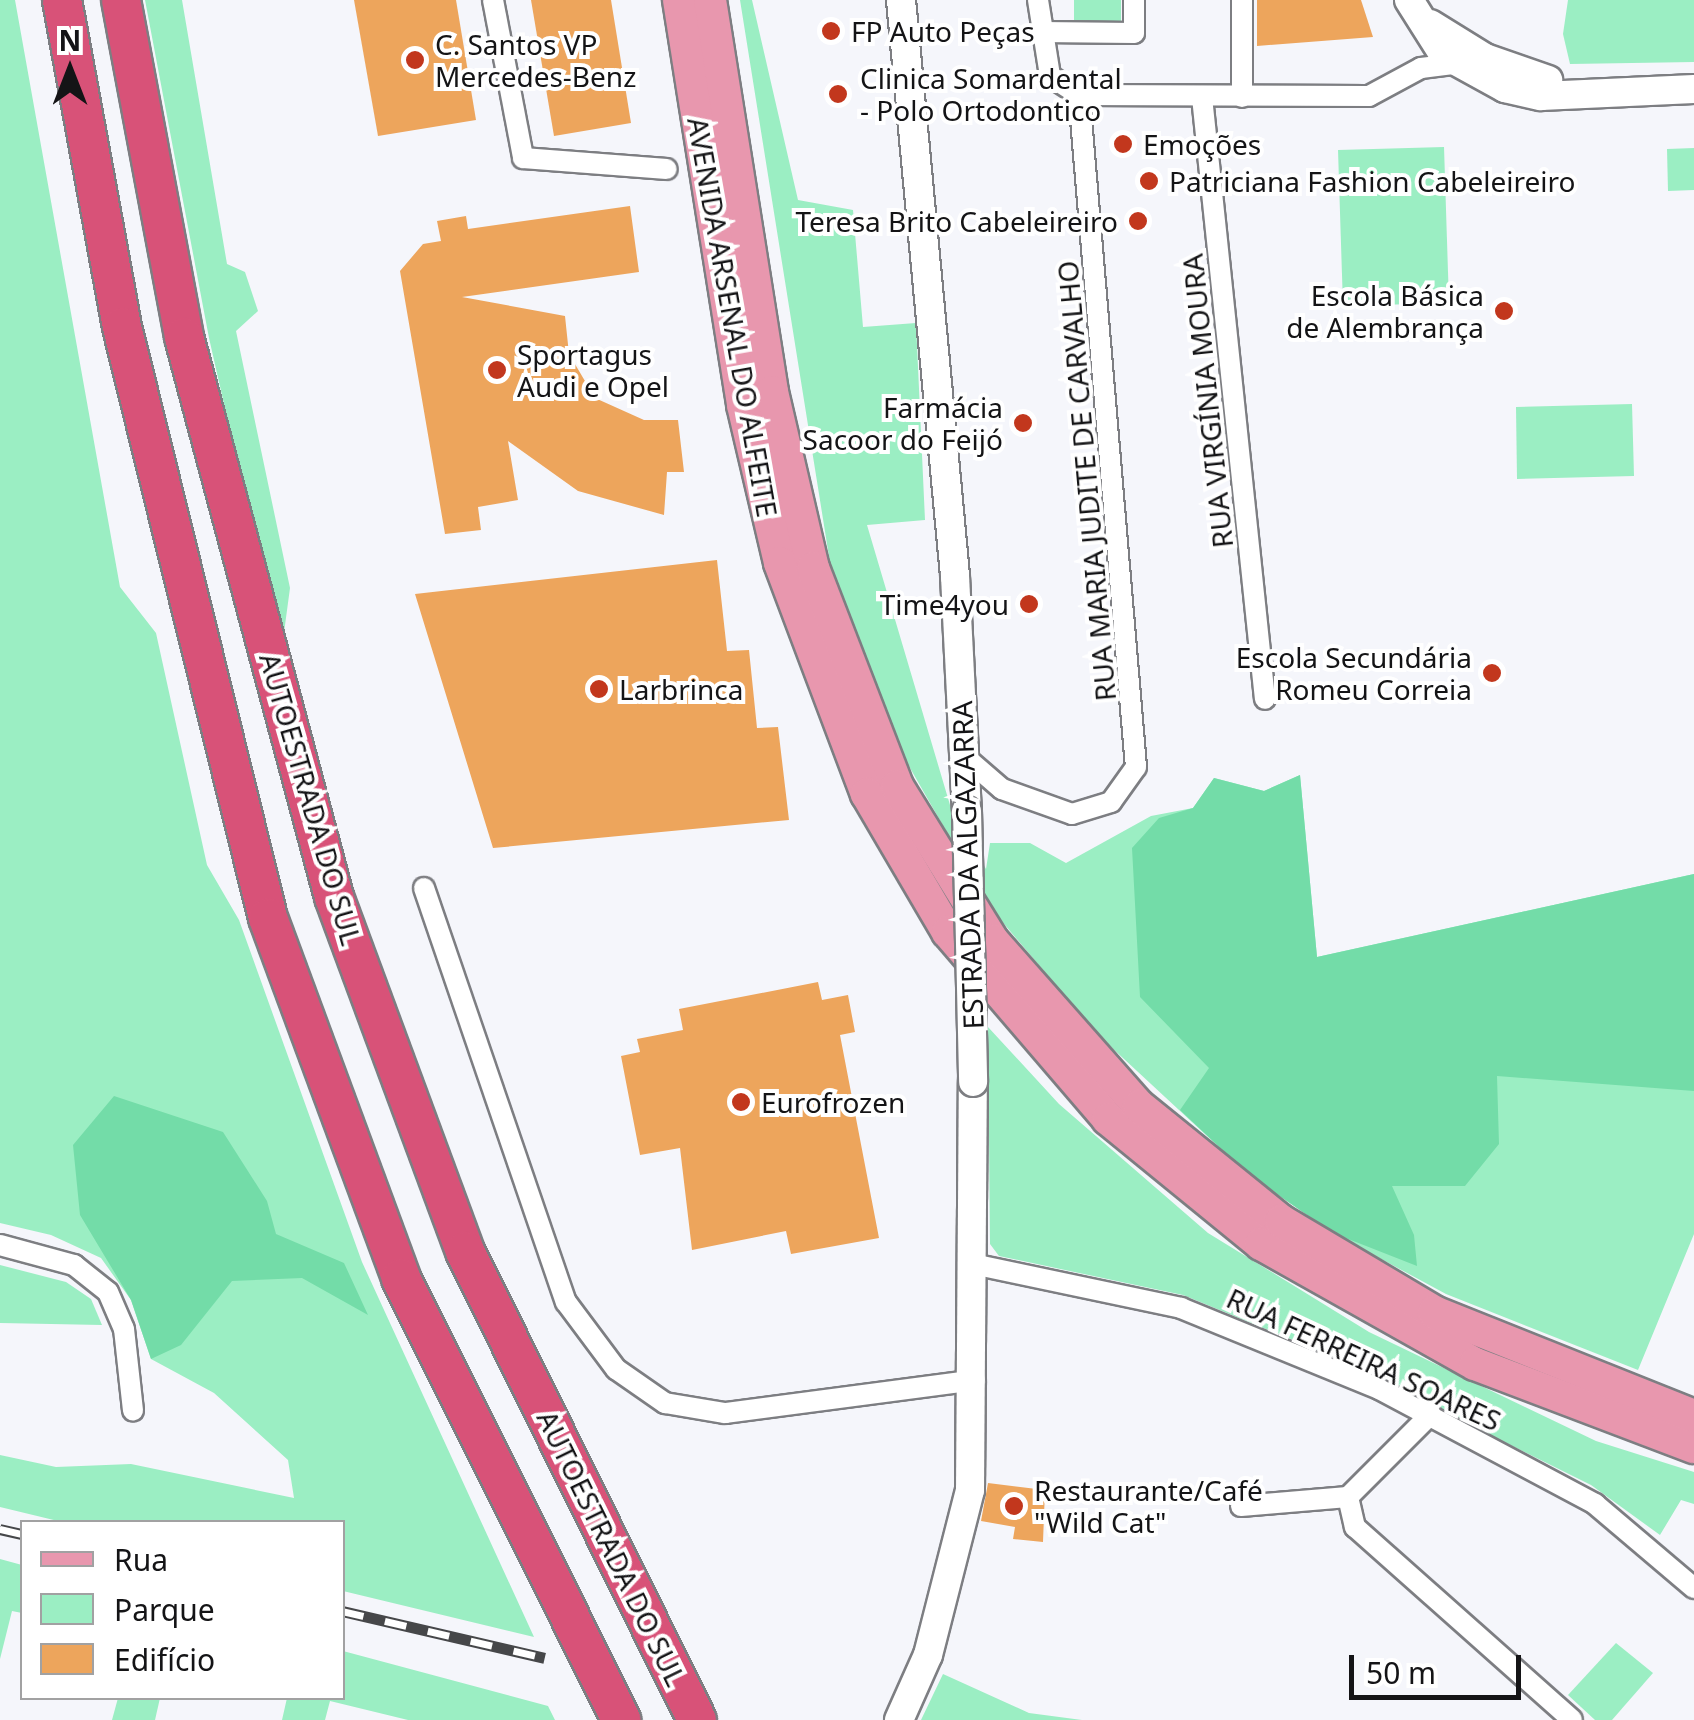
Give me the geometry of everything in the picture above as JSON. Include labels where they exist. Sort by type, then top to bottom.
[{"type":"highway","points":[[62,0],[122,327],[268,918],[401,1278],[622,1720]]},
{"type":"highway","name":"AUTOESTRADA DO SUL","points":[[121,0],[184,337],[334,897],[465,1250],[697,1720]]},
{"type":"main road","name":"AVENIDA ARSENAL DO ALFEITE","points":[[679,0],[743,404],[788,590],[867,794],[948,932],[1108,1119],[1261,1244],[1461,1358],[1694,1447]]},
{"type":"main road","name":"AVENIDA ARSENAL DO ALFEITE","points":[[710,0],[764,349],[813,568],[897,786],[992,940],[1139,1106],[1281,1221],[1434,1312],[1694,1416]]},
{"type":"main road","name":"ESTRADA DA ALGAZARRA","points":[[898,1720],[952,1581],[970,1490],[975,1380],[965,757],[901,0]]},
{"type":"main road","points":[[1419,18],[1455,64],[1505,88],[1578,92],[1694,90]]},
{"type":"main road","points":[[1419,18],[1485,58],[1578,92]]},
{"type":"street","points":[[493,0],[523,158],[666,169]]},
{"type":"street","points":[[1038,0],[1050,76],[1079,95],[1374,96],[1421,68],[1455,64]]},
{"type":"street","points":[[1041,32],[1134,32],[1134,0]]},
{"type":"street","points":[[1242,0],[1242,97]]},
{"type":"street","points":[[1419,18],[1421,68]]},
{"type":"street","name":"RUA MARIA JUDITE DE CARVALHO","points":[[965,757],[1002,789],[1072,814],[1111,802],[1136,767],[1079,95]]},
{"type":"street","name":"RUA VIRGÍNIA MOURA","points":[[1202,97],[1266,699]]},
{"type":"street","points":[[424,888],[566,1302],[616,1369],[665,1403],[725,1414],[975,1380]]},
{"type":"street","points":[[0,1245],[74,1265],[108,1292],[124,1329],[133,1412]]},
{"type":"street","name":"RUA FERREIRA SOARES","points":[[973,1264],[1181,1308],[1431,1414],[1595,1504],[1694,1588]]},
{"type":"street","points":[[1241,1506],[1348,1497],[1431,1414]]},
{"type":"street","points":[[1348,1497],[1355,1527],[1572,1720]]},
{"type":"green space","points":[[0,0],[15,0],[120,587],[156,633],[207,865],[239,920],[362,1262],[534,1637],[345,1591],[345,1520],[54,1520],[0,1507],[0,1455],[56,1467],[131,1464],[294,1498],[288,1460],[214,1393],[151,1359],[131,1300],[101,1258],[51,1235],[0,1223]]},
{"type":"green space","points":[[145,0],[182,0],[227,264],[245,272],[258,311],[236,331],[290,588],[281,655],[209,338]]},
{"type":"green space","points":[[740,0],[752,0],[798,200],[853,210],[863,327],[916,323],[925,520],[867,525],[950,805],[986,869],[990,843],[1030,843],[1066,863],[1151,816],[1193,808],[1214,778],[1264,791],[1300,775],[1317,957],[1694,874],[1694,1234],[1638,1370],[1446,1294],[1333,1233],[1248,1174],[1096,1033],[989,906],[890,733],[831,569]]},
{"type":"green space","points":[[1074,0],[1121,0],[1121,22],[1074,22]]},
{"type":"green space","points":[[1568,0],[1694,0],[1694,62],[1570,64],[1563,34]]},
{"type":"green space","points":[[1444,147],[1449,303],[1343,306],[1338,150]]},
{"type":"green space","points":[[1694,148],[1694,190],[1668,191],[1667,149]]},
{"type":"green space","points":[[1632,404],[1634,476],[1517,479],[1516,407]]},
{"type":"green space","points":[[1300,775],[1317,957],[1694,874],[1694,1091],[1497,1076],[1499,1144],[1465,1186],[1392,1186],[1414,1235],[1417,1266],[1333,1233],[1248,1174],[1180,1110],[1209,1068],[1140,997],[1132,848],[1159,818],[1193,808],[1214,778],[1264,791]]},
{"type":"green space","points":[[988,1027],[1059,1104],[1208,1233],[1369,1332],[1596,1441],[1694,1472],[1694,1504],[1681,1500],[1660,1535],[1591,1485],[1332,1356],[1183,1295],[999,1256],[990,1244]]},
{"type":"green space","points":[[114,1096],[223,1132],[267,1201],[276,1234],[344,1263],[368,1315],[302,1278],[232,1281],[181,1345],[151,1359],[131,1300],[80,1215],[73,1145]]},
{"type":"green space","points":[[0,1265],[66,1282],[91,1299],[102,1325],[0,1323]]},
{"type":"green space","points":[[0,1559],[20,1564],[20,1613],[12,1611],[0,1659]]},
{"type":"green space","points":[[1616,1643],[1653,1673],[1612,1720],[1595,1720],[1568,1695]]},
{"type":"green space","points":[[345,1652],[548,1706],[555,1720],[408,1720],[330,1701],[325,1720],[282,1720],[287,1700],[345,1700]]},
{"type":"green space","points":[[943,1674],[1029,1713],[1082,1720],[921,1720]]},
{"type":"green space","points":[[117,1700],[160,1700],[155,1720],[112,1720]]},
{"type":"building","name":"C. Santos VP Mercedes-Benz","points":[[354,0],[456,0],[476,120],[378,136]]},
{"type":"building","points":[[531,0],[611,0],[631,123],[554,136]]},
{"type":"building","points":[[1257,0],[1361,0],[1373,37],[1257,46]]},
{"type":"building","name":"Sportagus Audi e Opel","points":[[630,206],[639,272],[462,297],[565,316],[569,354],[595,398],[644,420],[678,420],[684,472],[667,472],[664,515],[578,491],[508,441],[518,500],[478,507],[481,530],[445,534],[400,271],[423,244],[441,241],[437,221],[466,216],[468,229]]},
{"type":"building","name":"Larbrinca","points":[[717,560],[727,651],[749,650],[757,728],[778,727],[789,820],[493,848],[415,594]]},
{"type":"building","name":"Eurofrozen","points":[[818,982],[822,1000],[848,995],[855,1032],[840,1035],[879,1238],[791,1254],[786,1231],[692,1250],[680,1148],[640,1155],[621,1056],[640,1052],[637,1039],[683,1030],[679,1009]]},
{"type":"building","name":"Restaurante/Café \"Wild Cat\"","points":[[988,1483],[1045,1490],[1043,1542],[1013,1539],[1015,1527],[981,1521]]},
{"type":"railway","points":[[0,1529],[20,1534]]},
{"type":"railway","points":[[345,1612],[545,1658]]},
{"type":"place","name":"FP Auto Peças","points":[[831,31]]},
{"type":"place","name":"C. Santos VP Mercedes-Benz","points":[[415,60]]},
{"type":"place","name":"Clinica Somardental - Polo Ortodontico","points":[[838,94]]},
{"type":"place","name":"Emoções","points":[[1123,144]]},
{"type":"place","name":"Patriciana Fashion Cabeleireiro","points":[[1149,181]]},
{"type":"place","name":"Teresa Brito Cabeleireiro","points":[[1138,221]]},
{"type":"place","name":"Escola Básica de Alembrança","points":[[1504,311]]},
{"type":"place","name":"Sportagus Audi e Opel","points":[[497,370]]},
{"type":"place","name":"Farmácia Sacoor do Feijó","points":[[1023,423]]},
{"type":"place","name":"Time4you","points":[[1029,604]]},
{"type":"place","name":"Escola Secundária Romeu Correia","points":[[1492,673]]},
{"type":"place","name":"Larbrinca","points":[[599,689]]},
{"type":"place","name":"Eurofrozen","points":[[741,1102]]},
{"type":"place","name":"Restaurante/Café \"Wild Cat\"","points":[[1014,1506]]}]
